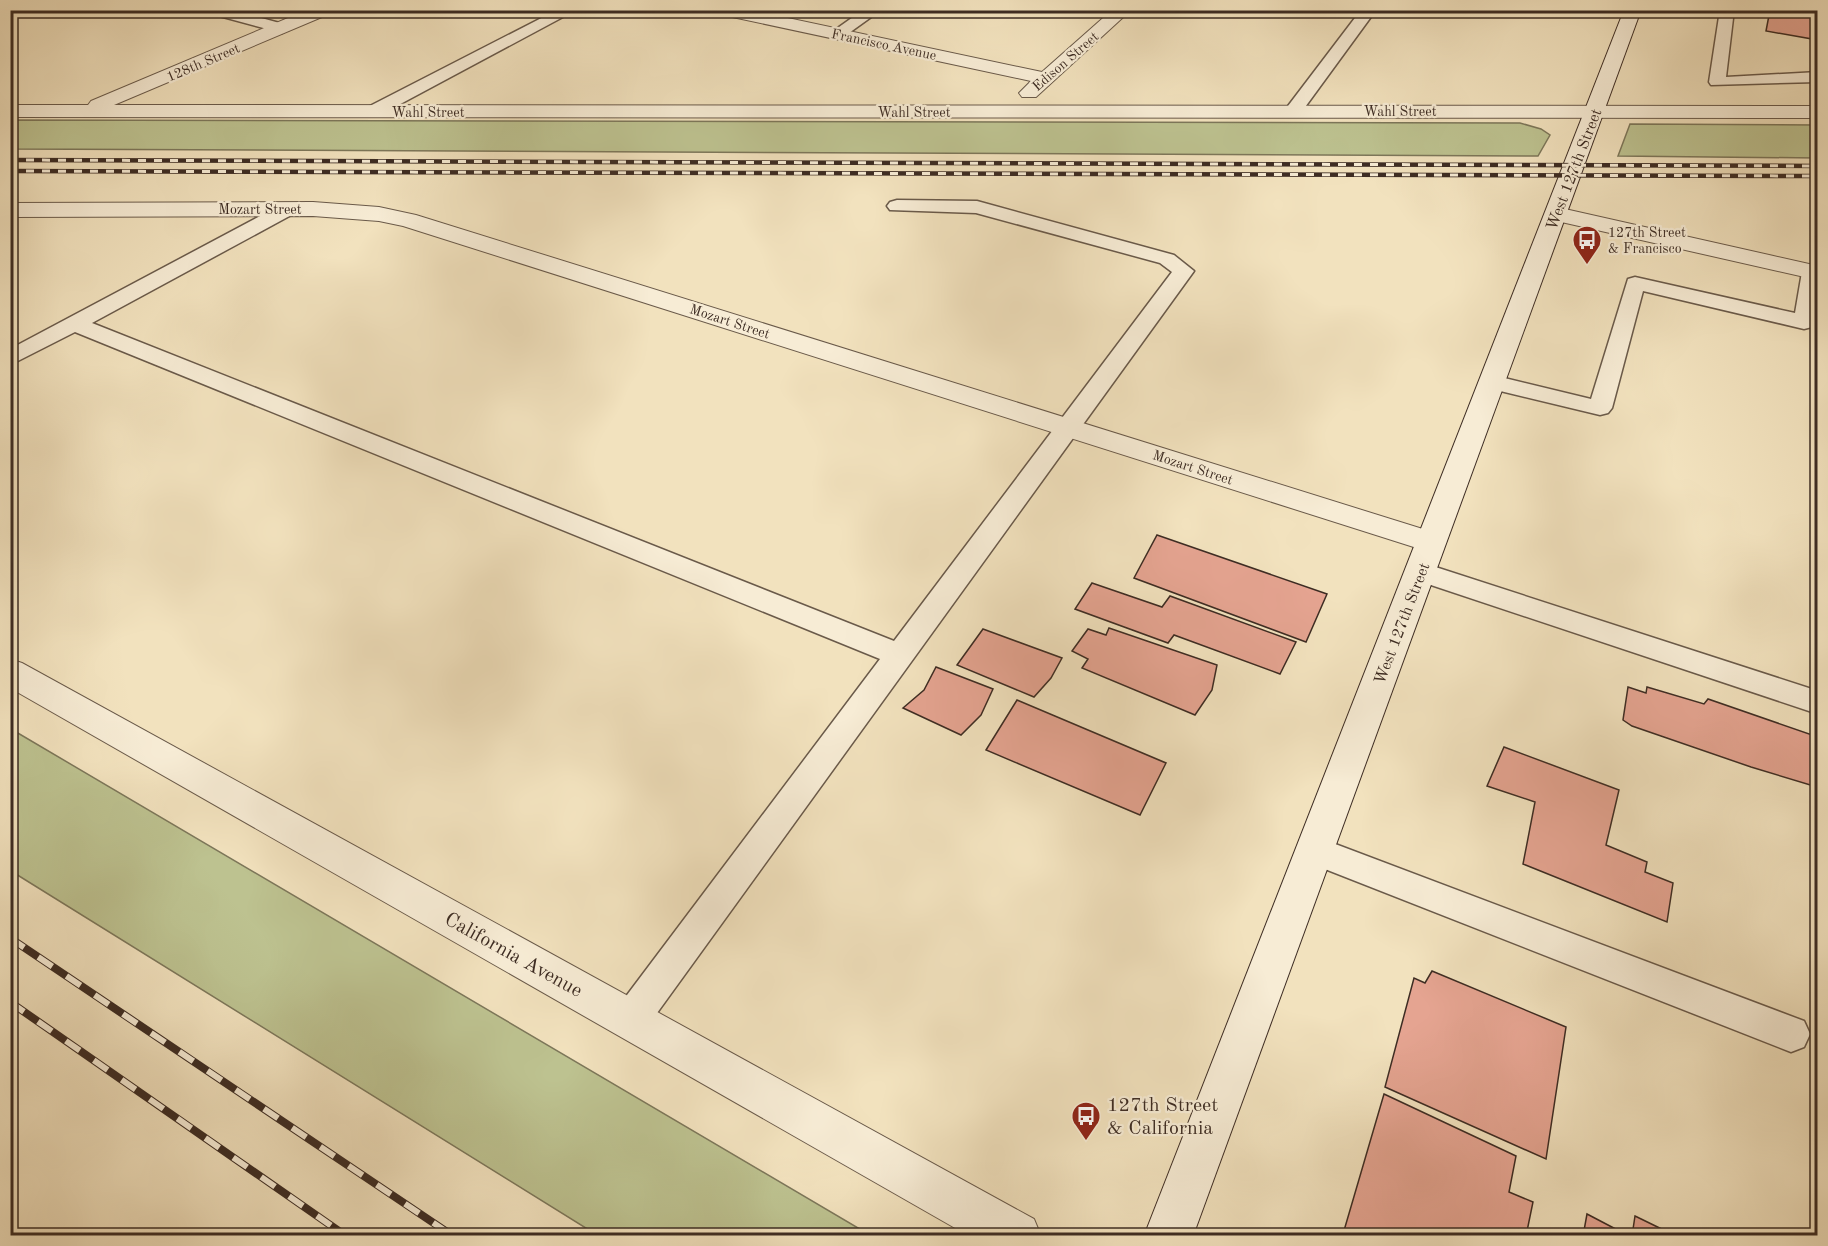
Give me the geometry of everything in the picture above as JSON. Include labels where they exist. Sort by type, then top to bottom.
[{"type":"street","name":"128th Street","points":[[81,112],[323,10]]},
{"type":"street","name":"Francisco Avenue","points":[[723,10],[1046,78]]},
{"type":"street","name":"Edison Street","points":[[1007,112],[1123,10]]},
{"type":"street","name":"West 127th Street","points":[[1168,1236],[1633,10]]},
{"type":"street","points":[[10,95],[81,112]]},
{"type":"street","name":"Wahl Street","points":[[10,111],[1818,112]]},
{"type":"street","name":"Mozart Street","points":[[10,210],[288,209],[379,214],[426,225],[1069,428],[1426,556]]},
{"type":"street","points":[[1556,214],[1815,272]]},
{"type":"street","name":"California Avenue","points":[[10,672],[1017,1236]]},
{"type":"lane","points":[[213,10],[282,28]]},
{"type":"lane","points":[[372,112],[569,10]]},
{"type":"lane","points":[[837,34],[874,10]]},
{"type":"lane","points":[[1294,110],[1369,10]]},
{"type":"lane","points":[[1727,10],[1717,82],[1818,77]]},
{"type":"lane","points":[[631,1019],[1184,271],[1167,259],[977,207],[897,206]]},
{"type":"lane","points":[[10,358],[288,209]]},
{"type":"lane","points":[[1492,381],[1600,408],[1635,283],[1804,322],[1815,272]]},
{"type":"lane","points":[[75,324],[900,655]]},
{"type":"lane","points":[[1426,556],[1818,703]]},
{"type":"lane","points":[[1314,850],[1791,1034]]},
{"type":"green space","points":[[11,120],[1520,123],[1541,129],[1550,135],[1538,156],[11,149]]},
{"type":"green space","points":[[1630,124],[1817,125],[1817,158],[1618,156]]},
{"type":"green space","points":[[11,729],[870,1235],[597,1235],[11,871]]},
{"type":"building","points":[[1770,10],[1818,10],[1818,40],[1766,31]]},
{"type":"building","points":[[1157,535],[1327,594],[1306,642],[1134,578]]},
{"type":"building","points":[[1092,583],[1162,607],[1170,596],[1296,642],[1280,674],[1174,635],[1168,643],[1075,609]]},
{"type":"building","points":[[1109,628],[1217,665],[1212,690],[1195,715],[1082,668],[1088,659],[1072,651],[1088,629],[1106,635]]},
{"type":"building","points":[[983,629],[1062,658],[1051,678],[1034,697],[957,665]]},
{"type":"building","points":[[936,667],[993,689],[981,715],[961,735],[903,708],[924,690]]},
{"type":"building","points":[[1628,687],[1646,693],[1647,687],[1704,704],[1708,699],[1818,737],[1817,787],[1632,726],[1623,720]]},
{"type":"building","points":[[1017,700],[1166,763],[1140,815],[986,750]]},
{"type":"building","points":[[1504,747],[1619,790],[1606,845],[1647,862],[1645,872],[1673,883],[1667,922],[1523,864],[1535,802],[1487,786]]},
{"type":"building","points":[[1432,971],[1566,1027],[1546,1159],[1385,1087],[1414,978],[1425,983]]},
{"type":"building","points":[[1384,1094],[1516,1156],[1509,1192],[1533,1202],[1526,1236],[1343,1234]]},
{"type":"building","points":[[1587,1214],[1629,1236],[1583,1236]]},
{"type":"building","points":[[1635,1216],[1676,1236],[1632,1236]]},
{"type":"railway","points":[[10,160],[1818,166]]},
{"type":"railway","points":[[10,171],[1818,176]]},
{"type":"railway","points":[[10,938],[453,1236]]},
{"type":"railway","points":[[10,1002],[346,1236]]},
{"type":"place","name":"127th Street & Francisco","points":[[1587,266]]},
{"type":"place","name":"127th Street & California","points":[[1086,1142]]}]
